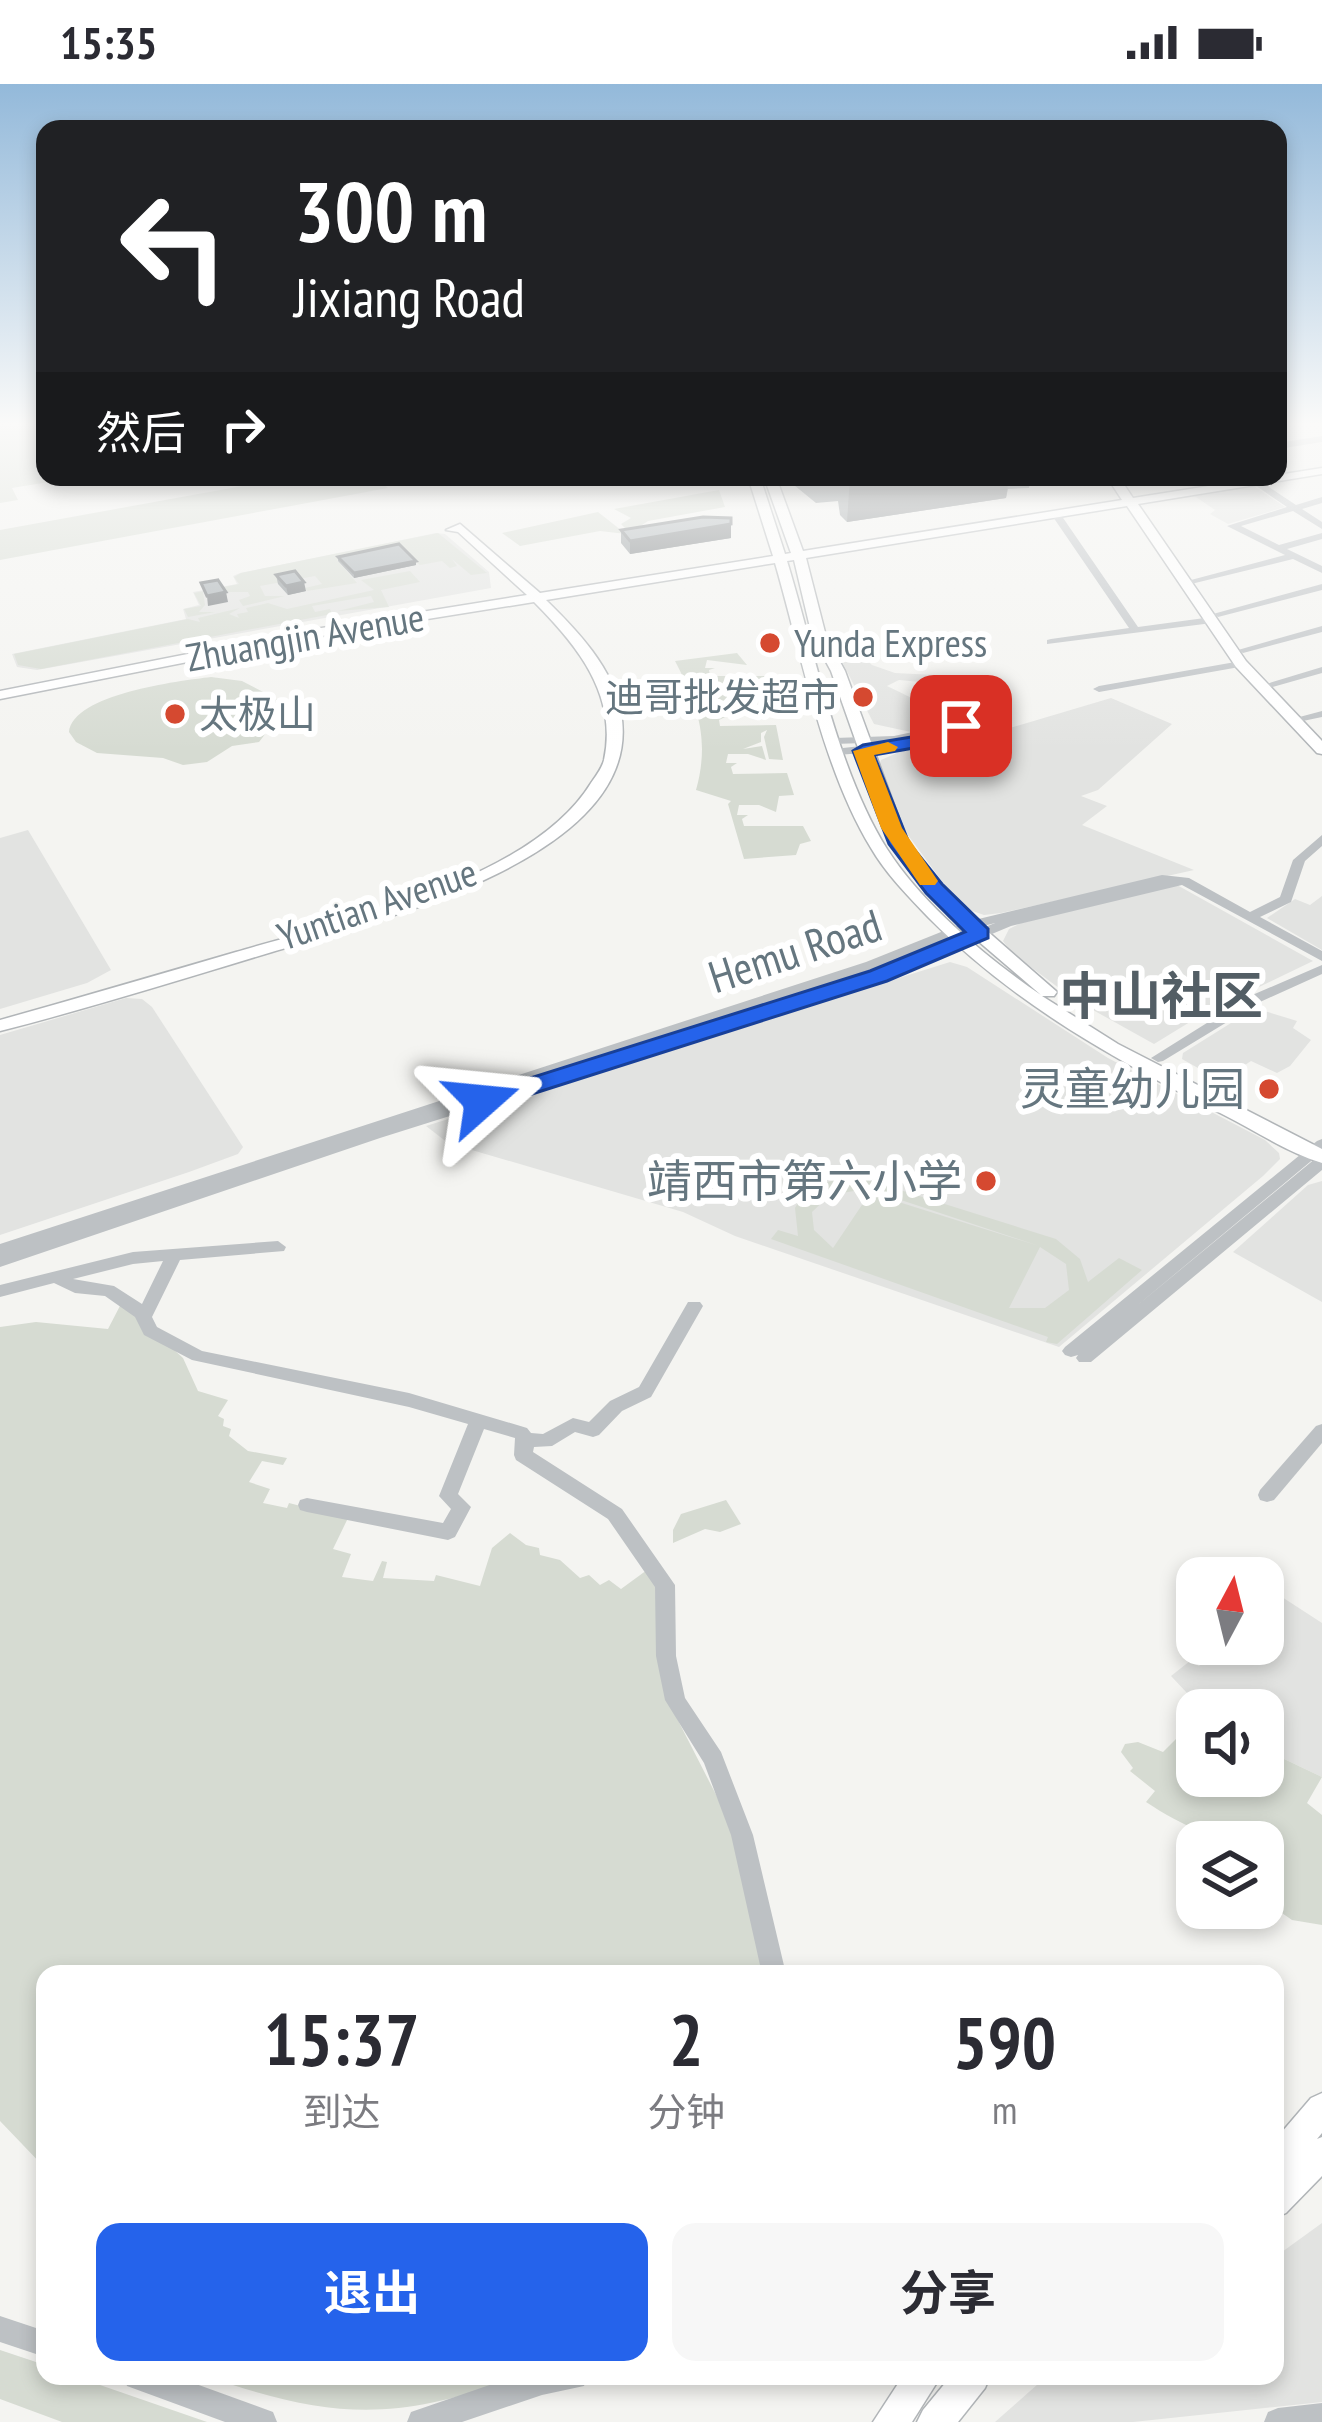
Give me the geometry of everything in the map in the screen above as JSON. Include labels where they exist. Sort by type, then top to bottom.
[{"type":"main road","points":[[779,532],[899,844],[934,889],[1050,993],[1184,1079],[1320,1151]]},
{"type":"main road","points":[[784,532],[836,746],[873,838],[957,940],[1034,998],[1149,1058]]},
{"type":"main road","name":"Zhuangjin Avenue","points":[[846,546],[929,532]]},
{"type":"main road","name":"Zhuangjin Avenue","points":[[0,691],[527,597],[937,532]]},
{"type":"main road","points":[[1156,532],[1242,657],[1322,746]]},
{"type":"main road","points":[[1158,532],[1215,617]]},
{"type":"main road","points":[[734,563],[766,544],[789,554],[846,546]]},
{"type":"main road","name":"Yuntian Avenue","points":[[0,1022],[411,906],[503,866],[558,829],[606,772],[616,719],[589,663],[527,597]]},
{"type":"main road","points":[[1242,657],[1322,746]]},
{"type":"main road","points":[[824,704],[849,704]]},
{"type":"main road","points":[[1284,2154],[1322,2109]]},
{"type":"main road","points":[[1284,2193],[1322,2153]]},
{"type":"main road","points":[[891,2422],[918,2385]]},
{"type":"main road","points":[[935,2422],[966,2385]]},
{"type":"street","points":[[1067,532],[1135,630]]},
{"type":"street","points":[[1245,532],[1322,570]]},
{"type":"street","points":[[1278,548],[1322,536]]},
{"type":"street","points":[[1195,582],[1293,556]]},
{"type":"street","points":[[1051,642],[1215,617],[1322,587]]},
{"type":"street","points":[[1099,689],[1242,657],[1322,629]]},
{"type":"street","points":[[1269,685],[1322,670]]},
{"type":"street","points":[[1298,719],[1322,714]]},
{"type":"street","points":[[836,746],[862,746],[967,730],[955,726],[862,746]]},
{"type":"street","points":[[1250,917],[1286,899],[1300,860],[1322,838]]},
{"type":"street","name":"Hemu Road","points":[[0,1261],[376,1135],[878,976],[976,930],[1184,880],[1250,917]]},
{"type":"street","points":[[1250,917],[1322,957]]},
{"type":"street","name":"Hemu Road","points":[[0,1250],[957,940]]},
{"type":"street","points":[[1149,1058],[1255,999],[1322,969]]},
{"type":"street","points":[[1078,1354],[1320,1151]]},
{"type":"street","points":[[0,1291],[106,1262],[278,1247]]},
{"type":"street","points":[[144,1316],[174,1255]]},
{"type":"street","points":[[56,1277],[75,1287],[108,1290],[144,1316],[150,1331],[187,1352],[409,1400],[520,1433],[526,1439],[546,1441],[573,1425],[593,1430],[616,1406],[645,1392],[694,1306]]},
{"type":"street","points":[[307,1505],[442,1533],[452,1530],[462,1507],[448,1496],[478,1422]]},
{"type":"street","points":[[1268,1495],[1322,1431]]},
{"type":"street","points":[[526,1439],[523,1454],[622,1521],[665,1586],[666,1656],[675,1700],[716,1766],[742,1834],[772,1965]]},
{"type":"street","points":[[0,2330],[36,2341]]},
{"type":"street","points":[[162,2385],[263,2422]]},
{"type":"street","points":[[421,2422],[530,2385]]},
{"type":"street","points":[[1278,2422],[1322,2417]]},
{"type":"shaded area","points":[[0,532],[150,532],[0,560]]},
{"type":"shaded area","points":[[506,532],[594,532],[520,546],[502,533]]},
{"type":"shaded area","points":[[438,533],[487,573],[471,575],[452,559],[457,566],[450,568],[442,561],[420,565],[392,545],[337,560],[357,583],[307,591],[305,588],[322,584],[315,576],[260,586],[265,596],[285,596],[243,606],[239,600],[250,596],[248,592],[203,592],[205,605],[199,612],[215,612],[188,617],[184,609],[201,606],[194,593],[239,584],[234,577],[241,573]]},
{"type":"shaded area","points":[[445,534],[489,572],[491,588],[37,670],[17,667],[12,654],[186,619],[183,609],[199,605],[193,592],[237,584],[233,576],[240,573]]},
{"type":"shaded area","points":[[410,571],[420,582],[381,590],[389,607],[338,611],[374,602],[371,596],[312,606],[315,612],[330,609],[332,614],[41,669],[18,665],[14,654],[188,619],[200,622],[198,618],[240,608],[229,614],[239,618],[237,614],[248,612],[246,608],[268,603],[287,609],[374,590],[361,580]]},
{"type":"shaded area","points":[[835,648],[854,648],[872,665],[895,673],[955,676],[930,683],[899,680],[887,686],[920,702],[941,701],[963,719],[911,732],[874,724]]},
{"type":"shaded area","points":[[737,653],[747,665],[707,660],[705,668],[715,668],[709,670],[710,676],[765,676],[770,697],[748,704],[754,714],[716,708],[714,716],[725,717],[719,720],[720,726],[776,725],[783,760],[769,759],[767,730],[761,733],[761,742],[743,749],[762,746],[766,760],[728,754],[726,763],[737,763],[731,767],[733,774],[787,773],[794,795],[779,796],[776,812],[759,805],[739,805],[737,815],[748,815],[742,819],[744,826],[803,826],[811,841],[800,844],[796,855],[744,859],[731,801],[696,790],[702,739],[690,693],[675,661]]},
{"type":"shaded area","points":[[211,677],[242,681],[288,705],[259,742],[232,746],[207,762],[183,765],[163,758],[97,753],[76,742],[69,732],[75,719],[107,699]]},
{"type":"shaded area","points":[[1111,698],[1172,724],[1098,790],[1081,796],[1107,806],[1082,825],[1194,870],[1001,913],[984,915],[961,907],[902,827],[881,760],[906,749],[1010,728]]},
{"type":"shaded area","points":[[28,830],[111,970],[87,983],[0,1009],[0,838]]},
{"type":"shaded area","points":[[1177,885],[1313,961],[1203,1014],[1154,1044],[1075,1000],[1003,941],[1009,929],[1021,923]]},
{"type":"shaded area","points":[[1322,896],[1322,950],[1267,918],[1295,899],[1310,905]]},
{"type":"shaded area","name":"靖西市第六小学","points":[[950,962],[967,967],[1108,1058],[1265,1140],[1279,1153],[1280,1159],[1263,1176],[1059,1347],[735,1236],[683,1212],[448,1143],[426,1126]]},
{"type":"shaded area","points":[[126,998],[142,999],[152,1007],[243,1147],[238,1154],[189,1172],[0,1235],[0,1035]]},
{"type":"shaded area","points":[[1255,1008],[1297,1021],[1293,1028],[1311,1040],[1290,1066],[1277,1073],[1251,1061],[1221,1081],[1182,1059],[1183,1053]]},
{"type":"shaded area","points":[[865,1179],[1056,1239],[1080,1259],[1088,1282],[1119,1258],[1142,1270],[1057,1344],[771,1239],[778,1230],[798,1236],[795,1208],[808,1192],[835,1180]],"holes":[[[860,1190],[880,1193],[1039,1246],[870,1193],[833,1248],[814,1230],[812,1212],[830,1195]],[[1040,1247],[1066,1264],[1069,1290],[1045,1308],[1009,1308]]]},
{"type":"shaded area","points":[[1322,1181],[1322,1302],[1233,1252],[1308,1185]]},
{"type":"shaded area","points":[[122,1302],[183,1358],[198,1391],[228,1400],[218,1416],[231,1429],[229,1436],[248,1451],[287,1458],[283,1465],[262,1461],[249,1482],[270,1489],[263,1503],[287,1508],[289,1503],[348,1518],[333,1549],[351,1554],[342,1577],[373,1581],[382,1561],[387,1562],[383,1578],[434,1581],[436,1575],[480,1586],[492,1548],[510,1533],[539,1548],[540,1555],[560,1560],[580,1578],[589,1575],[600,1585],[609,1580],[621,1589],[647,1570],[654,1575],[665,1695],[730,1822],[767,1965],[36,1965],[36,2159],[0,2121],[0,1327],[36,1322],[108,1329]]},
{"type":"shaded area","points":[[726,1500],[741,1524],[720,1532],[705,1529],[673,1543],[681,1514]]},
{"type":"shaded area","points":[[1284,1598],[1322,1623],[1322,1777],[1284,1759],[1284,1689],[1183,1689],[1171,1676],[1185,1665],[1284,1665]]},
{"type":"shaded area","points":[[1176,1739],[1176,1797],[1284,1797],[1284,1759],[1322,1777],[1307,1803],[1322,1815],[1322,1925],[1284,1914],[1284,1821],[1179,1821],[1146,1802],[1155,1791],[1130,1771],[1133,1768],[1121,1752],[1125,1744],[1138,1742],[1163,1752]]},
{"type":"shaded area","points":[[1322,2223],[1322,2402],[1133,2422],[995,2422],[1037,2385],[1284,2385],[1284,2250]]},
{"type":"shaded area","points":[[0,2350],[36,2362],[36,2385],[100,2385],[207,2422],[62,2422],[0,2399]]},
{"type":"shaded area","points":[[233,2385],[496,2385],[437,2402],[364,2410]]},
{"type":"building","points":[[623,532],[683,532],[630,541]]},
{"type":"building","points":[[399,544],[416,561],[354,573],[338,557]]},
{"type":"building","points":[[295,571],[304,582],[286,586],[276,575]]},
{"type":"building","points":[[218,580],[226,592],[207,596],[201,583]]},
{"type":"slow traffic","points":[[888,747],[863,751],[899,844],[928,881]]},
{"type":"place","name":"Yunda Express","points":[[770,643]]},
{"type":"place","name":"迪哥批发超市","points":[[863,697]]},
{"type":"place","name":"太极山","points":[[175,714]]},
{"type":"place","name":"灵童幼儿园","points":[[1269,1089]]},
{"type":"place","name":"靖西市第六小学","points":[[986,1181]]},
{"type":"district","name":"中山社区","points":[[1161,996]]},
{"type":"route","points":[[482,1101],[878,976],[980,934],[934,889],[899,844],[863,751],[963,734],[967,730],[961,726]]}]
